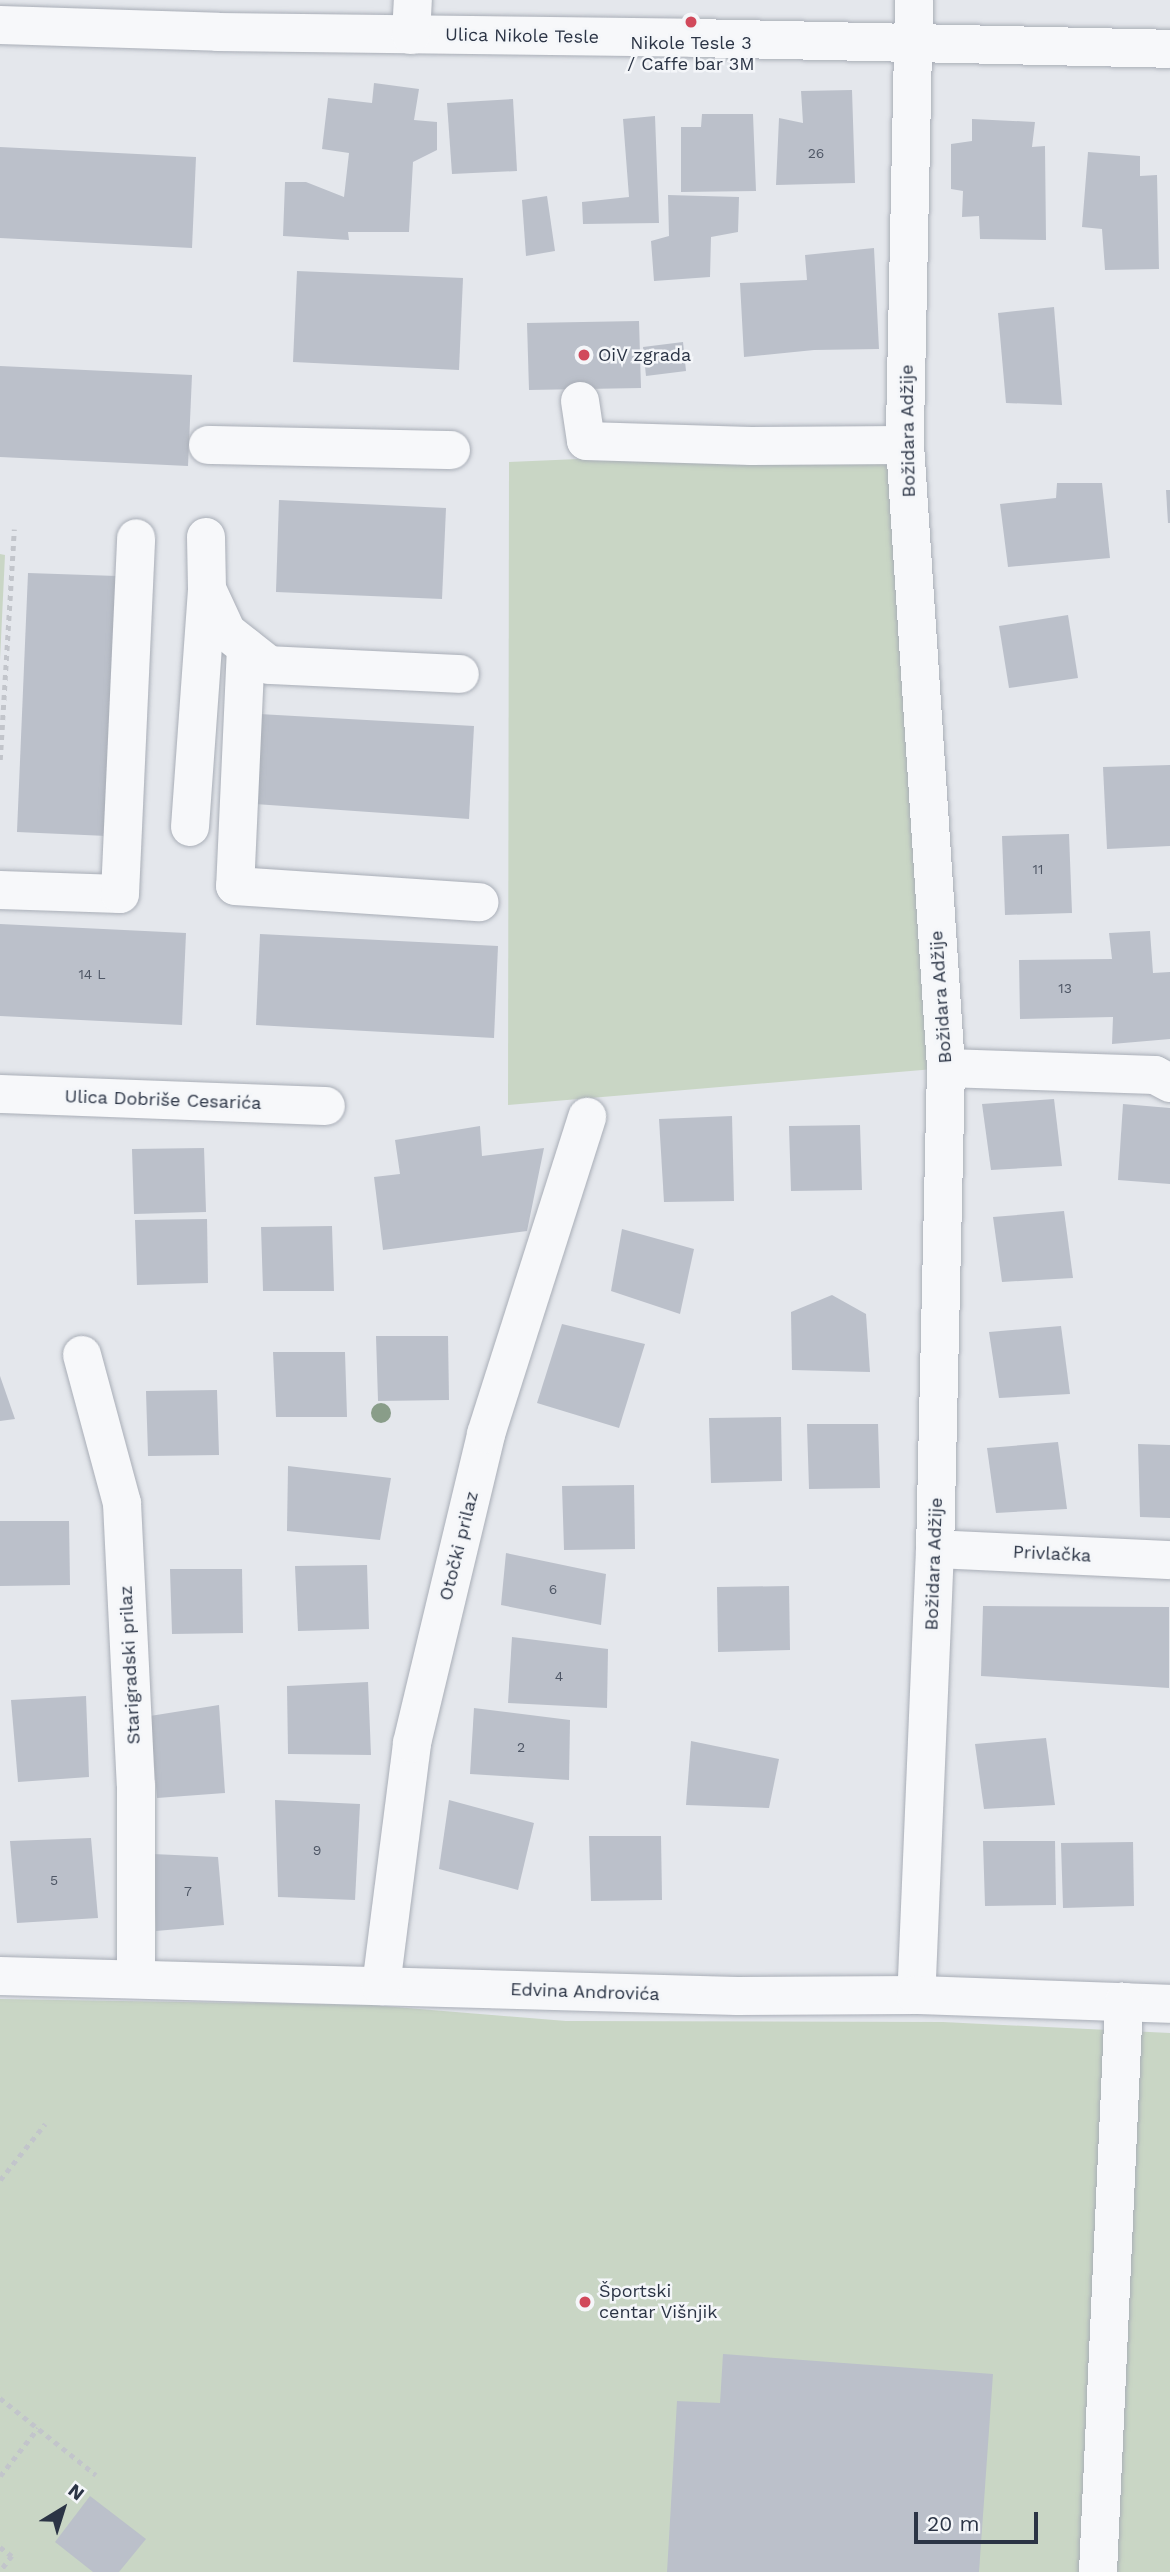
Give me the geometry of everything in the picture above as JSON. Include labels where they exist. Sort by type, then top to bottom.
[{"type":"street","name":"Božidara Adžije","points":[[914,0],[905,445],[946,1068],[935,1549],[916,1995]]},
{"type":"street","name":"Ulica Nikole Tesle","points":[[0,25],[412,17],[693,38],[1170,49]]},
{"type":"street","points":[[580,401],[586,441],[751,446],[905,445]]},
{"type":"street","points":[[208,445],[451,450]]},
{"type":"street","points":[[190,827],[207,589],[206,537]]},
{"type":"street","points":[[0,890],[120,894],[136,538]]},
{"type":"street","points":[[207,589],[228,632],[269,665],[460,674]]},
{"type":"street","points":[[246,647],[235,886],[479,902]]},
{"type":"street","points":[[946,1068],[1155,1075],[1170,1083]]},
{"type":"street","name":"Ulica Dobriše Cesarića","points":[[0,1094],[326,1106]]},
{"type":"street","name":"Otočki prilaz","points":[[380,1986],[412,1743],[418,1716],[486,1434],[587,1117]]},
{"type":"street","name":"Starigradski prilaz","points":[[82,1355],[122,1503],[136,1785],[136,1979]]},
{"type":"street","name":"Privlačka","points":[[935,1549],[1170,1560]]},
{"type":"street","name":"Edvina Androvića","points":[[0,1976],[737,1996],[916,1995],[1170,2004]]},
{"type":"street","points":[[1098,2572],[1124,2002]]},
{"type":"path","points":[[0,760],[14,529]]},
{"type":"path","points":[[0,2180],[45,2124]]},
{"type":"path","points":[[0,2398],[96,2476]]},
{"type":"path","points":[[0,2476],[38,2428]]},
{"type":"path","points":[[0,2547],[12,2556],[0,2572]]},
{"type":"green space","points":[[905,445],[946,1068],[508,1105],[509,462]]},
{"type":"green space","points":[[0,554],[5,555],[0,660]]},
{"type":"green space","name":"Športski centar Višnjik","points":[[0,1999],[371,2005],[566,2021],[943,2022],[1170,2033],[1170,2572],[0,2572]]},
{"type":"building","points":[[374,83],[419,89],[414,120],[437,122],[437,150],[413,162],[409,232],[348,232],[349,240],[283,236],[285,182],[306,182],[344,197],[349,153],[322,149],[328,98],[372,103]]},
{"type":"building","points":[[852,90],[855,183],[776,185],[779,118],[803,123],[801,91]]},
{"type":"building","points":[[513,99],[517,171],[452,174],[447,103]]},
{"type":"building","points":[[702,114],[753,114],[756,191],[681,192],[681,127],[701,127]]},
{"type":"building","points":[[655,116],[659,223],[583,224],[582,202],[629,197],[623,119]]},
{"type":"building","points":[[972,119],[1035,122],[1032,147],[1045,146],[1046,240],[980,239],[979,216],[962,217],[963,191],[951,189],[951,144],[972,141]]},
{"type":"building","points":[[0,147],[196,157],[192,248],[0,238]]},
{"type":"building","points":[[1088,152],[1140,156],[1140,176],[1157,175],[1159,269],[1105,270],[1102,229],[1082,227]]},
{"type":"building","points":[[668,195],[739,197],[738,232],[711,237],[710,277],[654,281],[651,241],[669,236]]},
{"type":"building","points":[[547,196],[555,251],[526,256],[522,200]]},
{"type":"building","points":[[874,248],[879,349],[814,350],[744,357],[740,283],[807,280],[805,255]]},
{"type":"building","points":[[297,271],[463,278],[459,370],[293,362]]},
{"type":"building","points":[[1054,307],[1062,405],[1006,403],[998,313]]},
{"type":"building","name":"OiV zgrada","points":[[639,321],[641,388],[529,390],[527,323]]},
{"type":"building","points":[[683,342],[686,371],[646,376],[643,347]]},
{"type":"building","points":[[0,366],[192,375],[188,466],[0,457]]},
{"type":"building","points":[[1057,483],[1102,483],[1110,558],[1008,567],[1000,504],[1056,498]]},
{"type":"building","points":[[1166,490],[1170,490],[1170,523],[1168,523]]},
{"type":"building","points":[[279,500],[446,508],[442,599],[276,592]]},
{"type":"building","points":[[28,573],[117,576],[107,836],[17,832]]},
{"type":"building","points":[[1068,615],[1078,678],[1009,688],[999,626]]},
{"type":"building","points":[[259,714],[474,726],[469,819],[255,804]]},
{"type":"building","points":[[1170,765],[1170,846],[1107,849],[1103,767]]},
{"type":"building","points":[[1069,834],[1072,913],[1005,915],[1002,836]]},
{"type":"building","points":[[0,924],[186,933],[182,1025],[0,1016]]},
{"type":"building","points":[[1150,931],[1153,973],[1170,972],[1170,1039],[1112,1044],[1113,1017],[1020,1019],[1019,960],[1112,959],[1109,933]]},
{"type":"building","points":[[260,934],[498,946],[494,1038],[256,1025]]},
{"type":"building","points":[[1054,1099],[1062,1166],[991,1170],[982,1104]]},
{"type":"building","points":[[1123,1104],[1170,1108],[1170,1184],[1118,1180]]},
{"type":"building","points":[[732,1116],[734,1201],[664,1202],[659,1119]]},
{"type":"building","points":[[860,1125],[862,1190],[791,1191],[789,1126]]},
{"type":"building","points":[[480,1126],[482,1156],[544,1148],[527,1231],[383,1250],[374,1177],[400,1174],[395,1140]]},
{"type":"building","points":[[204,1148],[206,1212],[134,1214],[132,1149]]},
{"type":"building","points":[[1064,1211],[1073,1278],[1002,1282],[993,1217]]},
{"type":"building","points":[[207,1219],[208,1283],[137,1285],[135,1220]]},
{"type":"building","points":[[332,1226],[334,1291],[263,1291],[261,1227]]},
{"type":"building","points":[[622,1229],[694,1249],[680,1314],[611,1291]]},
{"type":"building","points":[[832,1295],[866,1314],[870,1372],[792,1370],[791,1312]]},
{"type":"building","points":[[562,1324],[645,1344],[619,1428],[537,1403]]},
{"type":"building","points":[[1061,1326],[1070,1394],[999,1398],[989,1332]]},
{"type":"building","points":[[376,1336],[448,1336],[449,1400],[378,1401]]},
{"type":"building","points":[[273,1352],[345,1352],[347,1417],[276,1417]]},
{"type":"building","points":[[0,1376],[15,1419],[0,1421]]},
{"type":"building","points":[[217,1390],[219,1455],[148,1456],[146,1391]]},
{"type":"building","points":[[781,1417],[782,1481],[711,1483],[709,1418]]},
{"type":"building","points":[[807,1424],[878,1424],[880,1488],[809,1489]]},
{"type":"building","points":[[1058,1442],[1067,1509],[996,1513],[987,1448]]},
{"type":"building","points":[[1138,1444],[1170,1445],[1170,1518],[1140,1517]]},
{"type":"building","points":[[288,1466],[391,1478],[380,1540],[287,1531]]},
{"type":"building","points":[[634,1485],[635,1549],[564,1550],[562,1486]]},
{"type":"building","points":[[0,1521],[69,1521],[70,1585],[0,1586]]},
{"type":"building","points":[[506,1553],[606,1574],[601,1625],[501,1605]]},
{"type":"building","points":[[367,1565],[369,1629],[298,1631],[295,1566]]},
{"type":"building","points":[[170,1569],[242,1569],[243,1633],[172,1634]]},
{"type":"building","points":[[789,1586],[790,1650],[718,1652],[717,1587]]},
{"type":"building","points":[[983,1606],[1169,1607],[1169,1688],[981,1676]]},
{"type":"building","points":[[512,1637],[608,1649],[607,1708],[508,1703]]},
{"type":"building","points":[[368,1682],[371,1755],[288,1754],[287,1686]]},
{"type":"building","points":[[86,1696],[89,1777],[18,1782],[11,1700]]},
{"type":"building","points":[[219,1705],[225,1793],[157,1798],[150,1716]]},
{"type":"building","points":[[474,1708],[570,1720],[569,1780],[470,1774]]},
{"type":"building","points":[[1046,1738],[1055,1805],[984,1809],[975,1744]]},
{"type":"building","points":[[691,1741],[779,1759],[769,1808],[686,1805]]},
{"type":"building","points":[[275,1800],[360,1804],[355,1900],[278,1897]]},
{"type":"building","points":[[449,1800],[534,1823],[518,1890],[439,1869]]},
{"type":"building","points":[[589,1836],[661,1836],[662,1900],[591,1901]]},
{"type":"building","points":[[91,1838],[98,1918],[17,1923],[10,1841]]},
{"type":"building","points":[[983,1841],[1055,1841],[1056,1905],[985,1906]]},
{"type":"building","points":[[1133,1842],[1134,1906],[1063,1908],[1061,1843]]},
{"type":"building","points":[[153,1854],[218,1857],[224,1925],[156,1931]]},
{"type":"building","points":[[723,2354],[993,2374],[979,2572],[667,2572],[677,2401],[720,2403]]},
{"type":"building","points":[[90,2496],[146,2539],[119,2572],[93,2572],[55,2542]]},
{"type":"place","name":"Nikole Tesle 3 / Caffe bar 3M","points":[[691,22]]},
{"type":"place","name":"OiV zgrada","points":[[584,355]]},
{"type":"place","name":"Športski centar Višnjik","points":[[585,2302]]}]
